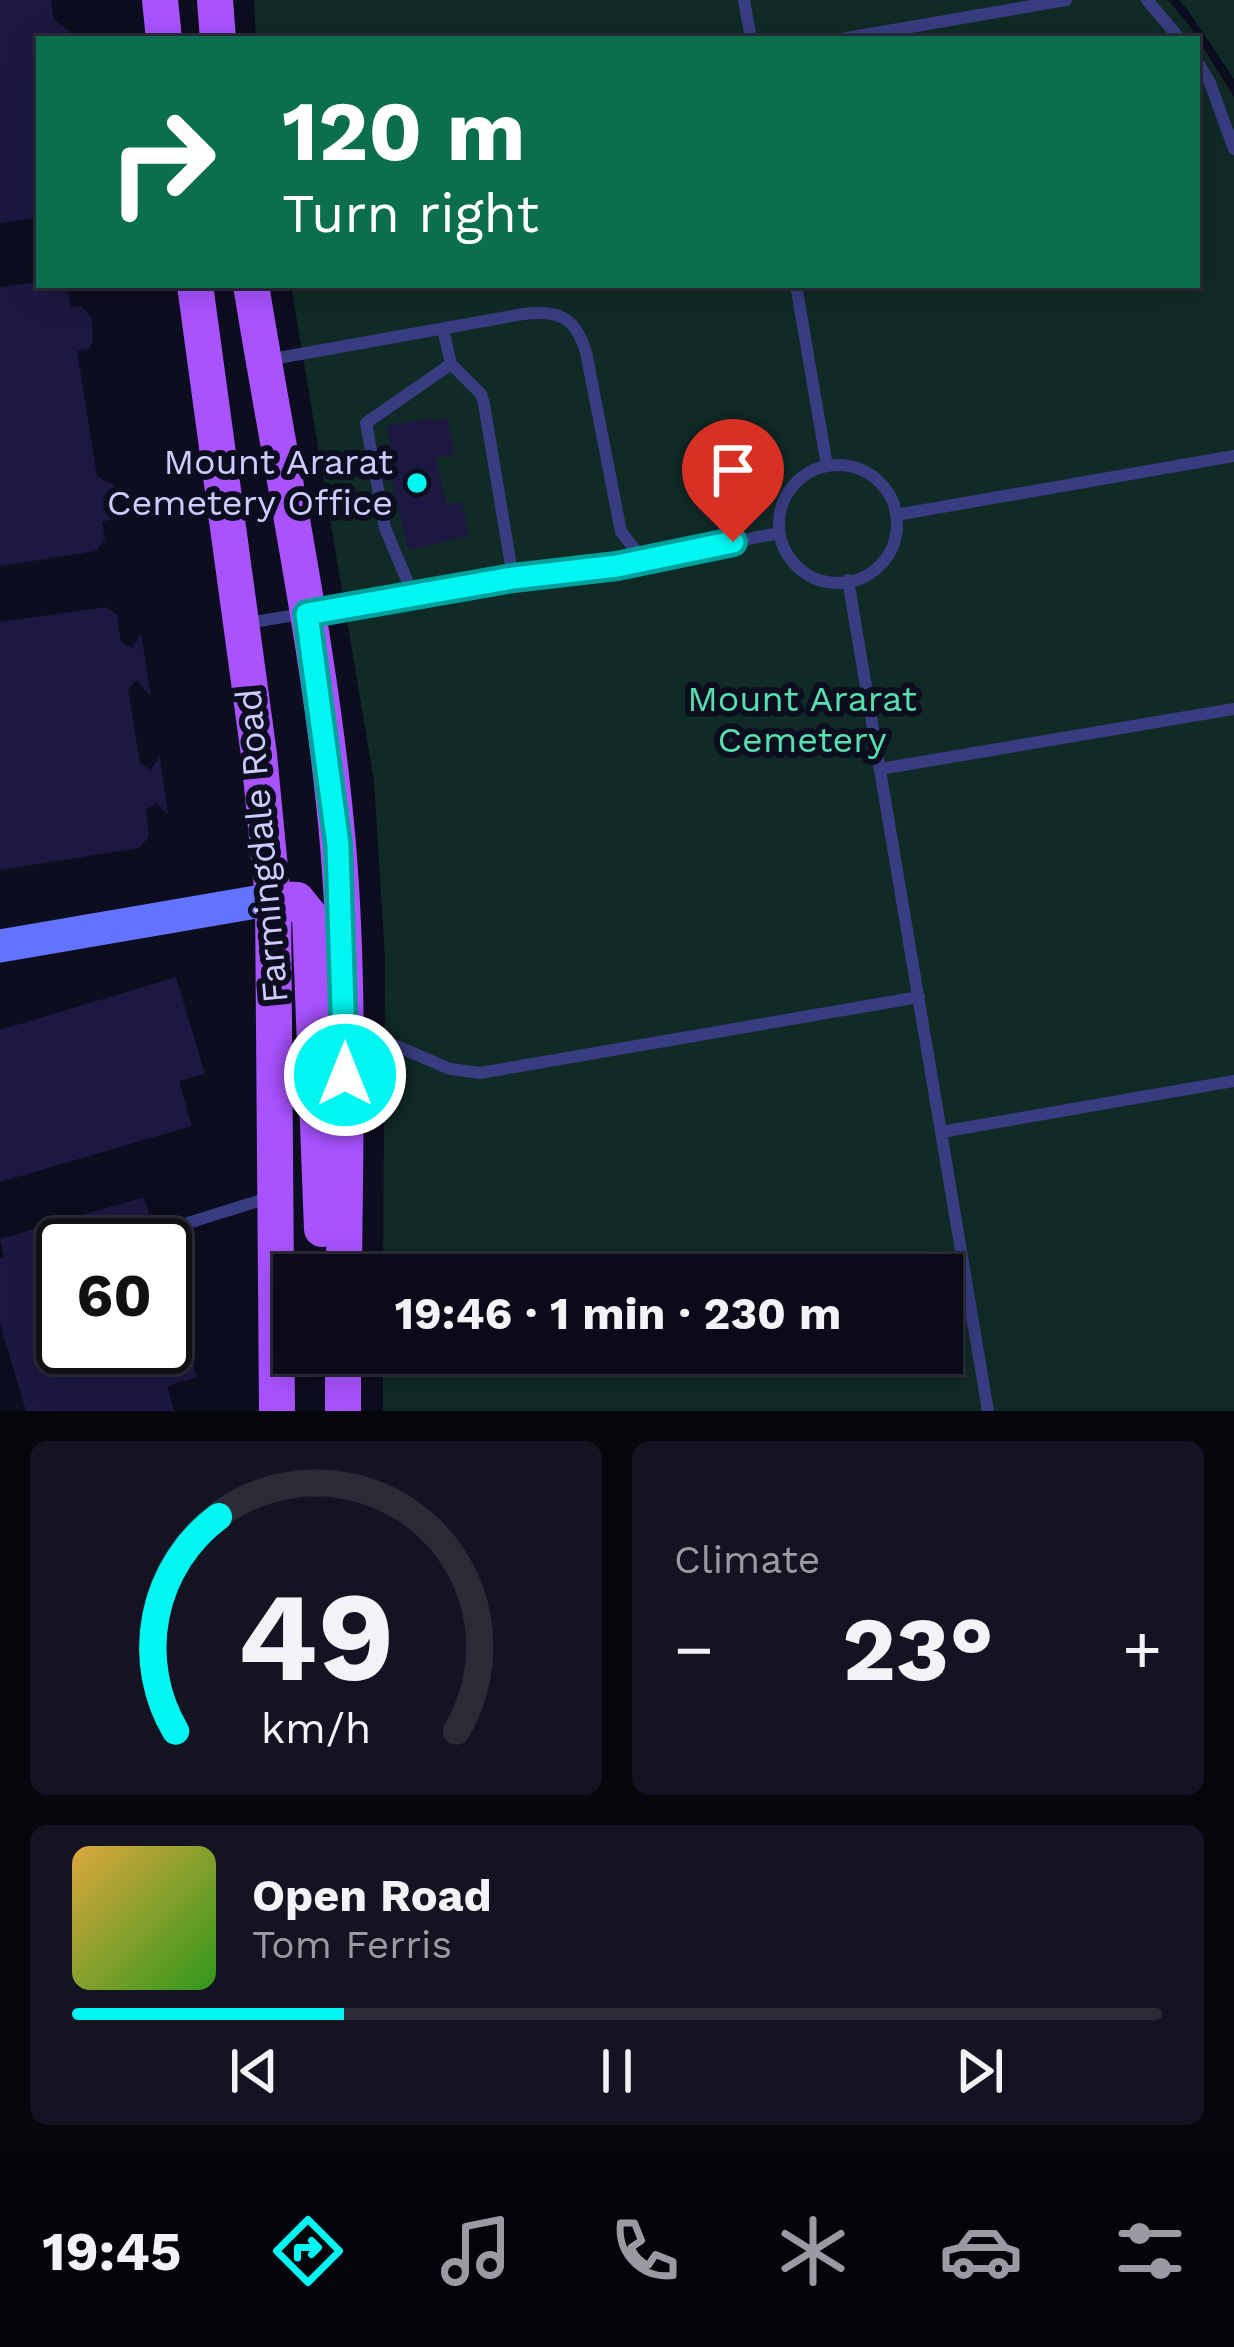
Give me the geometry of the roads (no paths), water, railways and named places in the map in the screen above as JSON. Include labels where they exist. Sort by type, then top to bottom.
[{"type":"main road","points":[[160,0],[164,36]]},
{"type":"main road","points":[[214,0],[218,36]]},
{"type":"main road","name":"Farmingdale Road","points":[[195,288],[273,899],[277,1411]]},
{"type":"main road","name":"Farmingdale Road","points":[[251,288],[307,614],[338,845],[345,1035],[344,1254]]},
{"type":"main road","points":[[273,899],[302,903],[312,926],[324,1254]]},
{"type":"main road","points":[[343,1374],[344,1411]]},
{"type":"street","points":[[0,946],[273,899]]},
{"type":"lane","points":[[744,0],[750,36]]},
{"type":"lane","points":[[858,36],[1066,0]]},
{"type":"lane","points":[[1147,0],[1177,36]]},
{"type":"lane","points":[[1200,66],[1234,149]]},
{"type":"lane","points":[[797,288],[827,466]]},
{"type":"lane","points":[[263,361],[554,312],[573,322],[586,352],[621,532],[642,558]]},
{"type":"lane","points":[[443,329],[451,364],[481,394],[513,578]]},
{"type":"lane","points":[[413,595],[385,528],[366,423],[451,364]]},
{"type":"lane","points":[[896,515],[1234,456]]},
{"type":"lane","points":[[827,466],[850,466],[876,478],[890,494],[896,515],[896,538],[888,556],[868,575],[848,580],[831,582],[801,569],[785,553],[779,533],[778,515],[786,494],[800,479],[827,466]]},
{"type":"lane","points":[[241,624],[513,578],[617,566],[779,533]]},
{"type":"lane","points":[[848,580],[988,1411]]},
{"type":"lane","points":[[880,769],[1234,709]]},
{"type":"lane","points":[[345,1035],[392,1044],[450,1069],[480,1073],[920,997]]},
{"type":"lane","points":[[941,1132],[1234,1081]]},
{"type":"lane","points":[[192,1222],[275,1196]]},
{"type":"place","name":"Mount Ararat Cemetery Office","points":[[417,483]]},
{"type":"park label","name":"Mount Ararat Cemetery","points":[[802,720]]}]
